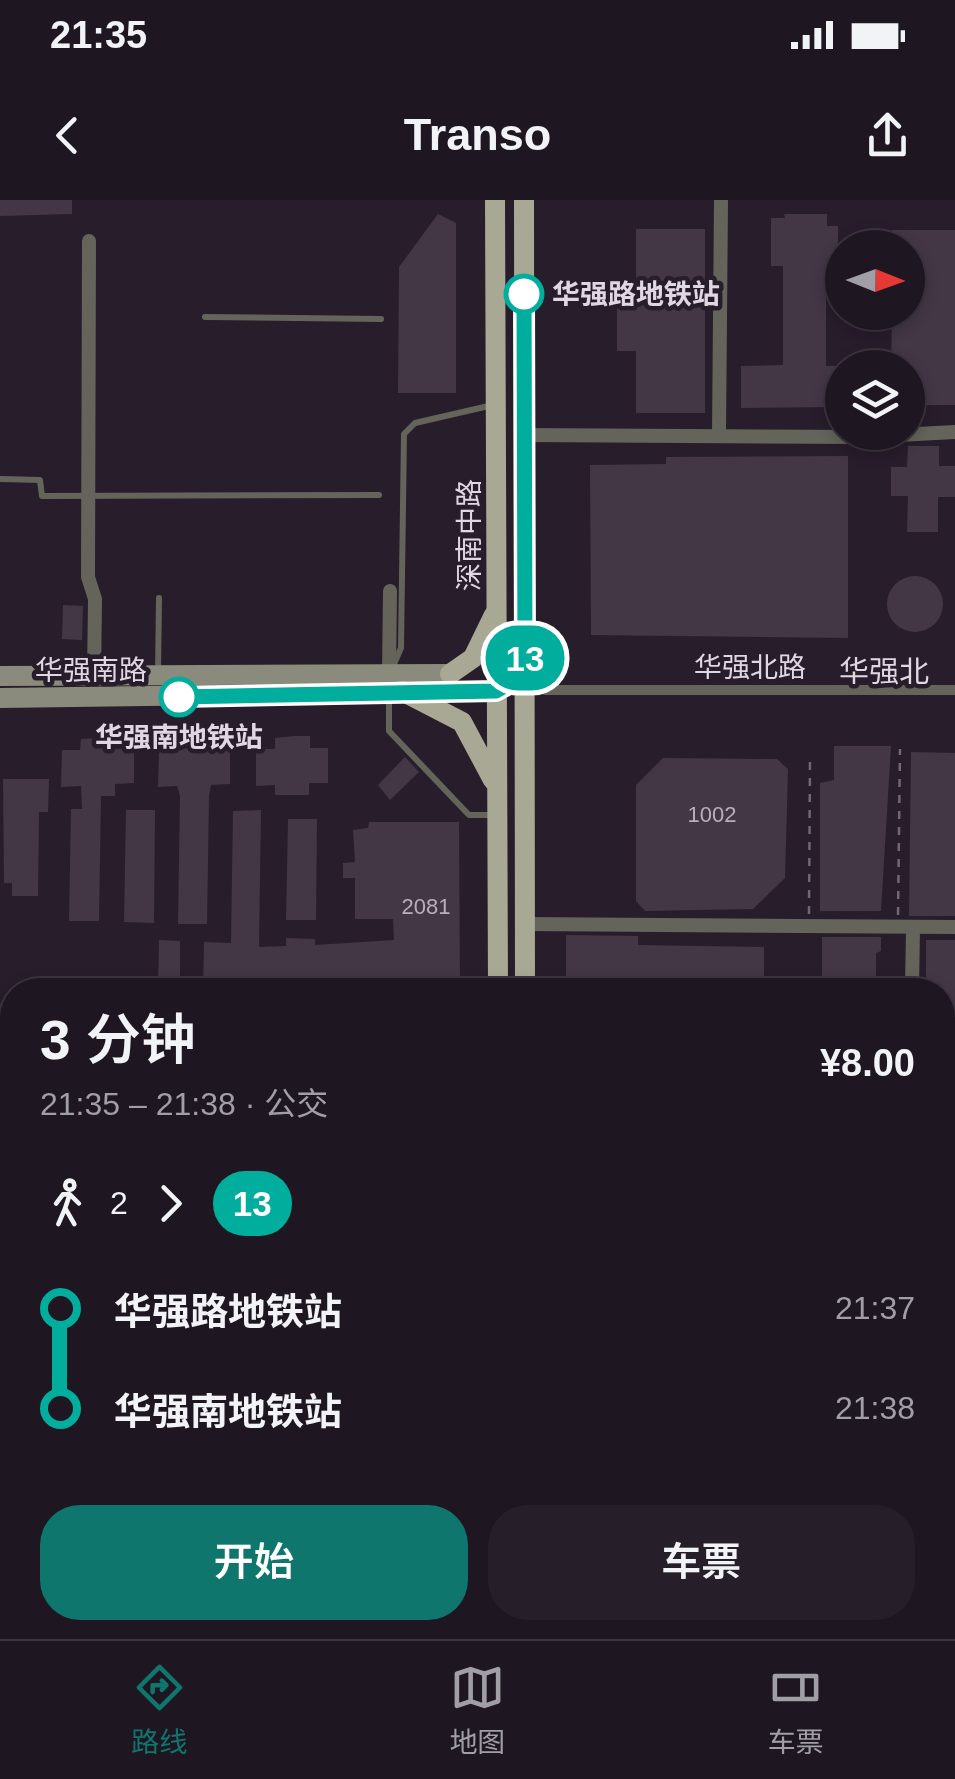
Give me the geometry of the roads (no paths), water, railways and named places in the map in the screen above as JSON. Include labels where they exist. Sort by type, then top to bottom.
[{"type":"main road","name":"深南中路","points":[[495,200],[498,978]]},
{"type":"main road","name":"深南中路","points":[[524,200],[524,978]]},
{"type":"main road","name":"华强南路","points":[[0,698],[393,685],[450,674],[472,658],[497,608]]},
{"type":"main road","points":[[496,691],[514,681],[525,659]]},
{"type":"main road","name":"华强南路","points":[[0,676],[496,691]]},
{"type":"main road","points":[[393,685],[462,722],[483,755],[497,792]]},
{"type":"main road","points":[[0,706],[25,698]]},
{"type":"street","points":[[719,435],[721,200]]},
{"type":"street","points":[[89,241],[88,577],[95,600],[94,676]]},
{"type":"street","points":[[524,435],[861,437],[955,432]]},
{"type":"street","points":[[390,591],[393,685]]},
{"type":"street","name":"华强北路","points":[[545,690],[955,690]]},
{"type":"street","points":[[524,924],[955,927]]},
{"type":"street","points":[[905,927],[911,978]]},
{"type":"lane","points":[[205,317],[382,319]]},
{"type":"lane","points":[[496,404],[416,423],[404,434],[400,648],[389,731],[469,815],[497,815]]},
{"type":"lane","points":[[1,479],[40,480],[42,496],[380,495]]},
{"type":"lane","points":[[158,678],[159,598]]},
{"type":"place","name":"华强路地铁站","points":[[524,294]]},
{"type":"place","name":"华强南地铁站","points":[[179,697]]},
{"type":"district","name":"华强北","points":[[884,671]]}]
